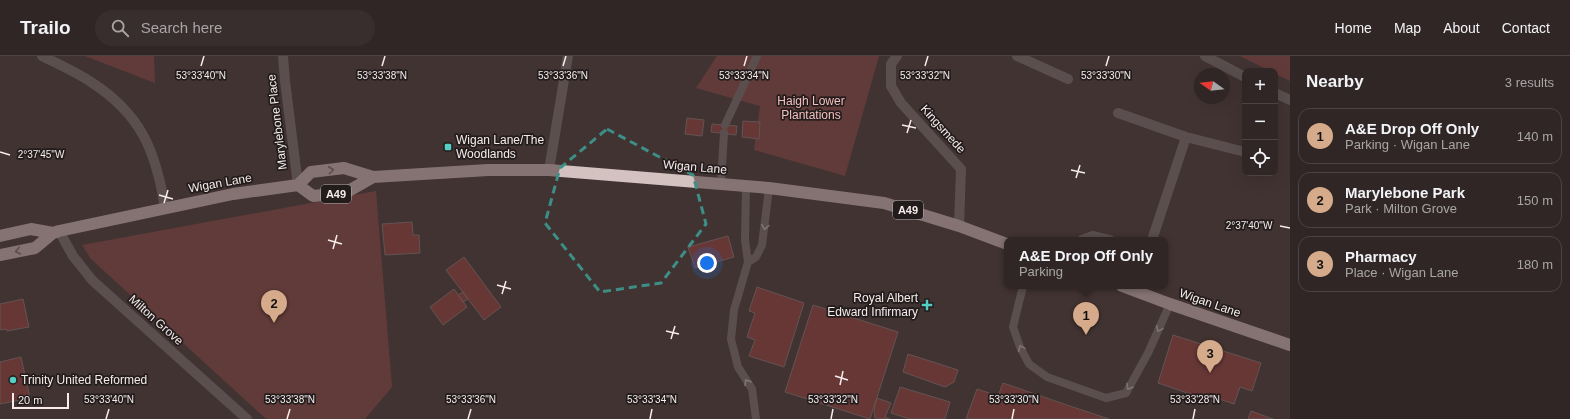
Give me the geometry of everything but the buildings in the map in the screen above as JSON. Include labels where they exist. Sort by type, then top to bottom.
[{"type":"highway","name":"Wigan Lane","points":[[0,236],[31,229],[56,232],[233,194],[298,185],[311,172],[344,168],[373,177],[488,170],[548,170],[769,188],[884,203],[959,226],[1004,243]]},
{"type":"highway","name":"Wigan Lane","points":[[298,185],[313,196],[345,193],[373,177]]},
{"type":"highway","name":"Wigan Lane","points":[[0,255],[35,248],[56,232]]},
{"type":"highway","name":"Wigan Lane","points":[[1130,289],[1290,345]]},
{"type":"street","points":[[42,56],[90,81],[109,94],[140,127],[156,162],[165,208]]},
{"type":"street","name":"Marylebone Place","points":[[283,56],[298,185]]},
{"type":"street","points":[[548,170],[568,56]]},
{"type":"street","name":"Kingsmede","points":[[897,56],[891,64],[891,86],[901,103],[961,169],[959,226]]},
{"type":"street","points":[[1017,56],[1068,80]]},
{"type":"street","points":[[1205,56],[1242,75]]},
{"type":"street","points":[[1278,94],[1290,100]]},
{"type":"street","points":[[1118,113],[1186,136],[1242,151]]},
{"type":"street","points":[[1153,237],[1186,136]]},
{"type":"street","name":"Milton Grove","points":[[56,232],[92,280],[247,419]]},
{"type":"lane","points":[[721,183],[724,129],[757,56]]},
{"type":"lane","points":[[746,186],[745,240],[748,262],[734,310],[731,339],[738,367],[752,389],[756,419]]},
{"type":"lane","points":[[748,262],[756,257],[762,245],[769,188]]},
{"type":"lane","points":[[1021,289],[1013,327],[1020,347],[1029,364],[1048,377],[1106,398],[1126,393],[1148,353],[1170,304]]},
{"type":"highlighted area","points":[[607,129],[693,175],[706,224],[661,283],[600,292],[545,223],[560,168]]},
{"type":"green space","points":[[85,56],[154,56],[155,83]]},
{"type":"green space","name":"Haigh Lower Plantations","points":[[717,56],[879,56],[845,176],[754,150],[760,106],[696,88]]},
{"type":"green space","points":[[1240,56],[1290,56],[1290,81],[1278,75],[1278,68],[1264,68]]},
{"type":"green space","points":[[376,191],[392,387],[365,419],[266,419],[91,259],[82,245]]},
{"type":"place","name":"Wigan Lane/The Woodlands","points":[[448,147]]},
{"type":"place","name":"Royal Albert Edward Infirmary","points":[[927,305]]},
{"type":"place","name":"Marylebone Park","points":[[274,323]]},
{"type":"place","name":"A&E Drop Off Only","points":[[1086,335]]},
{"type":"place","name":"Pharmacy","points":[[1210,373]]},
{"type":"place","name":"Trinity United Reformed","points":[[13,380]]}]
